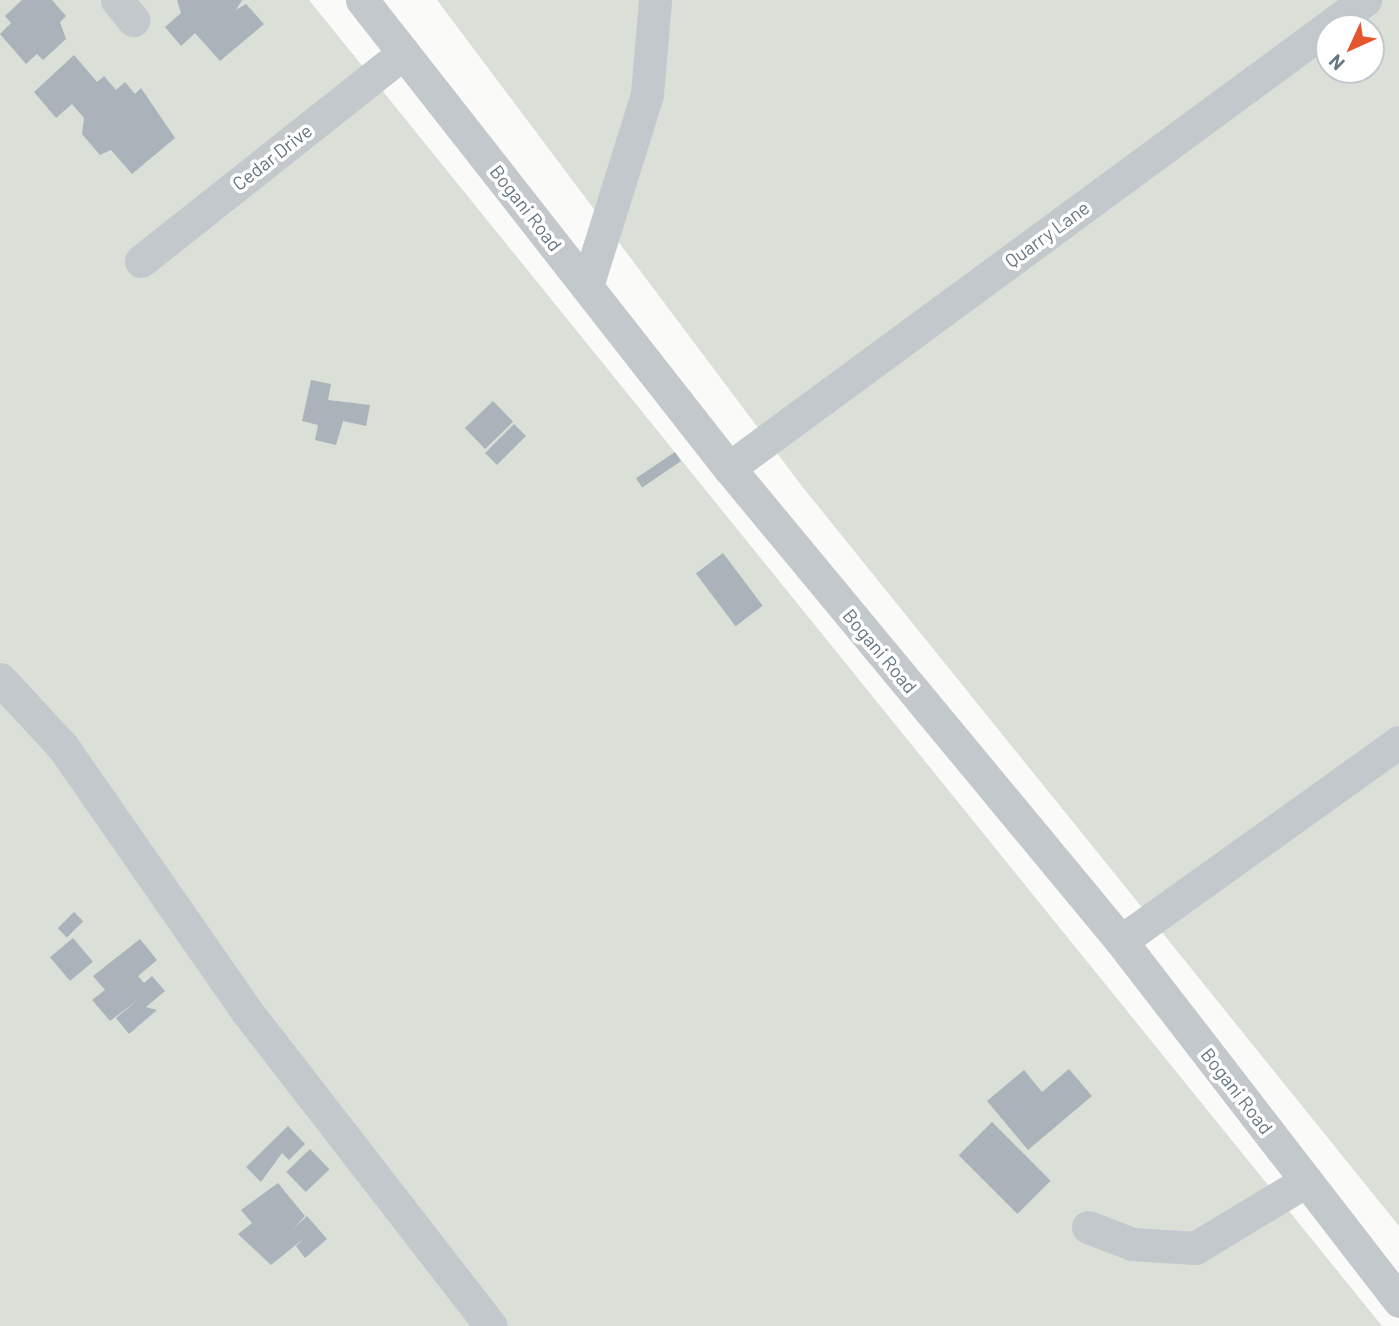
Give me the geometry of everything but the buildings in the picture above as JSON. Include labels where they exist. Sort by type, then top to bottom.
[{"type":"street","name":"Bogani Road","points":[[362,0],[729,468],[1121,942],[1399,1301]]},
{"type":"street","points":[[587,286],[647,94],[655,0]]},
{"type":"street","name":"Quarry Lane","points":[[729,468],[1365,0]]},
{"type":"street","name":"Cedar Drive","points":[[141,261],[403,53]]},
{"type":"street","points":[[0,679],[63,747],[248,1013],[491,1326]]},
{"type":"street","points":[[1121,942],[1399,743]]},
{"type":"street","points":[[1088,1227],[1132,1244],[1195,1248],[1306,1181]]},
{"type":"shaded area","points":[[0,0],[309,0],[1382,1326],[0,1326]]},
{"type":"shaded area","points":[[437,0],[1399,0],[1399,1226],[801,485]]}]
